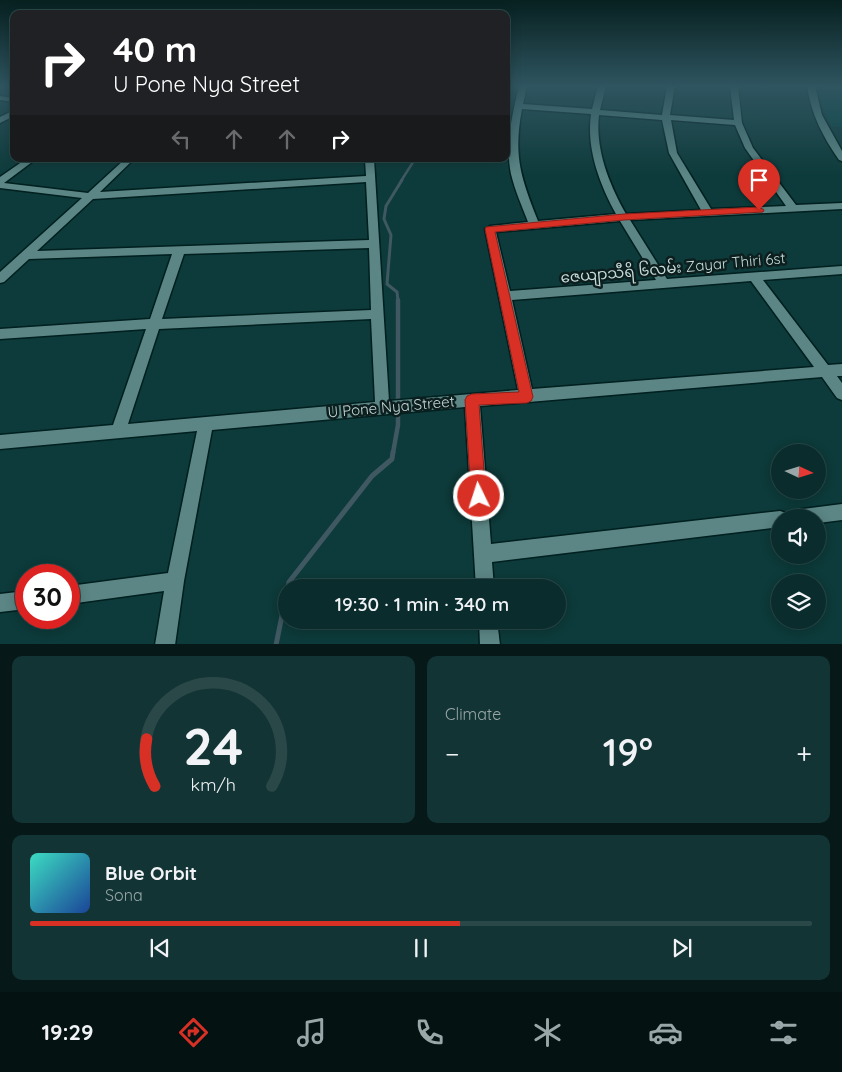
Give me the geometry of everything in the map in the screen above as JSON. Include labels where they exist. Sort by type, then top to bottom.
[{"type":"street","points":[[517,116],[513,141],[516,173],[534,225]]},
{"type":"street","points":[[595,116],[594,126],[598,164],[624,217],[664,284]]},
{"type":"street","points":[[653,116],[738,123]]},
{"type":"street","points":[[737,116],[738,123],[749,148],[794,209]]},
{"type":"street","points":[[817,116],[826,135],[842,158]]},
{"type":"street","points":[[666,117],[673,153],[708,213]]},
{"type":"street","points":[[0,183],[28,162]]},
{"type":"street","points":[[0,279],[127,162]]},
{"type":"street","points":[[370,162],[382,408]]},
{"type":"street","points":[[0,183],[90,196],[371,179]]},
{"type":"street","points":[[527,397],[490,229],[624,217],[842,206]]},
{"type":"street","points":[[27,255],[374,244]]},
{"type":"street","points":[[118,432],[178,251]]},
{"type":"street","name":"ဇေယျာသီရိ ၆လမ်း Zayar Thiri 6st","points":[[506,296],[842,270]]},
{"type":"street","points":[[754,277],[842,394]]},
{"type":"street","points":[[0,334],[154,324],[378,314]]},
{"type":"street","name":"U Pone Nya Street","points":[[0,442],[472,400],[842,370]]},
{"type":"street","points":[[472,400],[484,579]]},
{"type":"street","points":[[165,644],[175,581],[206,423]]},
{"type":"street","points":[[826,514],[842,512]]},
{"type":"street","points":[[483,554],[771,520]]},
{"type":"street","points":[[80,594],[175,581]]},
{"type":"street","points":[[0,604],[15,602]]},
{"type":"street","points":[[489,629],[490,644]]},
{"type":"shaded area","points":[[827,116],[842,116],[842,127],[831,126]]},
{"type":"waterway","points":[[401,181],[413,162]]},
{"type":"waterway","points":[[398,301],[397,292],[387,284],[391,235],[384,219],[386,206],[402,180]]},
{"type":"waterway","points":[[393,453],[398,425],[398,301]]},
{"type":"waterway","points":[[291,579],[372,476],[392,459],[393,452]]},
{"type":"waterway","points":[[276,644],[279,629]]},
{"type":"route","points":[[479,496],[472,400],[527,397],[490,229],[624,217],[759,210]]}]
